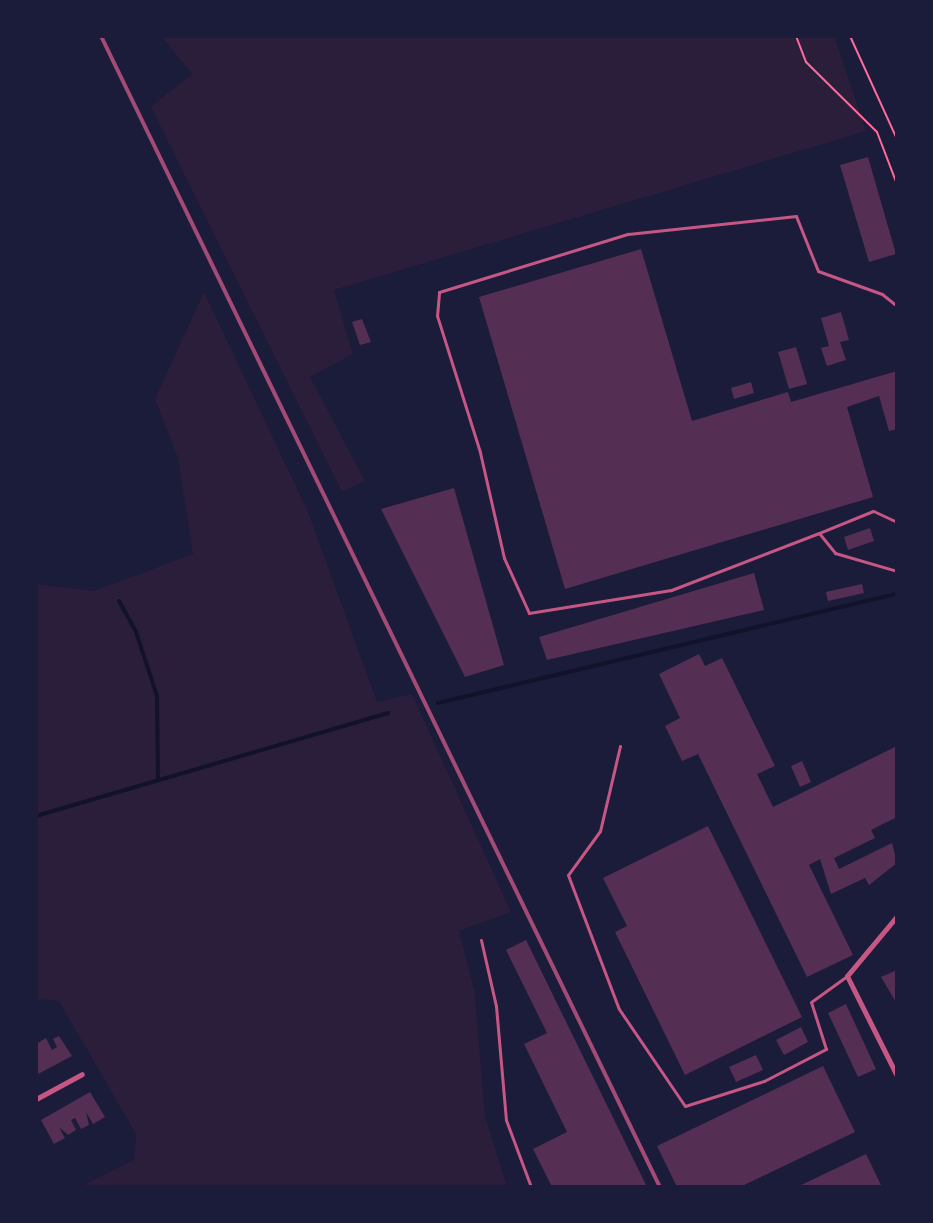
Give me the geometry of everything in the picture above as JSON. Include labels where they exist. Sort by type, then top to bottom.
[{"type":"street","points":[[897,916],[847,976],[897,1076]]},
{"type":"street","points":[[36,1099],[82,1074]]},
{"type":"lane","points":[[897,306],[882,294],[818,271],[796,216],[628,234],[439,292],[437,316],[480,452],[504,558],[529,613],[671,590],[873,511],[897,522]]},
{"type":"lane","points":[[819,533],[835,553],[890,565],[897,571]]},
{"type":"lane","points":[[620,746],[600,831],[568,875],[619,1009],[685,1106],[764,1081],[826,1049],[811,1002],[847,976]]},
{"type":"lane","points":[[481,940],[496,1006],[506,1120],[531,1187]]},
{"type":"path","points":[[796,36],[806,62],[877,132],[897,184]]},
{"type":"path","points":[[850,36],[897,139]]},
{"type":"shaded area","points":[[834,36],[866,131],[334,290],[353,354],[310,377],[365,481],[342,492],[151,107],[192,74],[162,37]]},
{"type":"shaded area","points":[[204,292],[308,512],[377,702],[412,694],[511,912],[459,931],[475,994],[485,1116],[507,1187],[80,1187],[134,1160],[136,1134],[59,1001],[36,999],[36,584],[94,591],[193,554],[178,458],[155,399]]},
{"type":"building","points":[[868,157],[896,254],[869,262],[840,165]]},
{"type":"building","points":[[641,249],[692,421],[788,392],[791,402],[897,371],[897,429],[889,431],[879,396],[847,407],[873,497],[565,589],[479,297]]},
{"type":"building","points":[[841,312],[849,340],[840,342],[846,360],[827,366],[821,348],[829,346],[821,318]]},
{"type":"building","points":[[362,319],[371,342],[360,345],[352,322]]},
{"type":"building","points":[[796,347],[807,384],[789,389],[778,352]]},
{"type":"building","points":[[751,382],[754,393],[734,399],[731,388]]},
{"type":"building","points":[[454,488],[504,665],[465,677],[381,509]]},
{"type":"building","points":[[870,528],[874,541],[848,550],[844,537]]},
{"type":"building","points":[[754,573],[764,610],[547,660],[539,637]]},
{"type":"building","points":[[862,584],[864,593],[828,601],[826,592]]},
{"type":"building","points":[[699,654],[705,666],[722,658],[775,766],[757,774],[773,807],[897,746],[897,817],[871,830],[875,838],[834,858],[839,869],[892,843],[897,863],[869,885],[865,878],[831,894],[820,859],[809,865],[853,955],[807,977],[698,754],[682,761],[665,726],[680,718],[659,674]]},
{"type":"building","points":[[802,761],[811,782],[800,787],[791,766]]},
{"type":"building","points":[[708,826],[802,1017],[685,1075],[615,932],[627,926],[603,878]]},
{"type":"building","points":[[526,940],[647,1187],[552,1187],[533,1149],[567,1132],[524,1044],[547,1033],[506,950]]},
{"type":"building","points":[[897,970],[897,1004],[881,977]]},
{"type":"building","points":[[846,1004],[876,1069],[858,1077],[828,1013]]},
{"type":"building","points":[[801,1027],[808,1042],[784,1055],[776,1040]]},
{"type":"building","points":[[59,1036],[72,1056],[36,1075],[36,1044],[46,1038],[52,1050],[57,1047],[53,1039]]},
{"type":"building","points":[[756,1055],[763,1070],[736,1082],[729,1067]]},
{"type":"building","points":[[823,1066],[855,1132],[740,1187],[677,1187],[657,1146]]},
{"type":"building","points":[[90,1092],[105,1117],[93,1124],[86,1112],[89,1125],[81,1129],[75,1118],[71,1120],[76,1130],[68,1135],[59,1127],[65,1138],[54,1144],[41,1120]]},
{"type":"building","points":[[866,1154],[882,1187],[797,1187]]},
{"type":"waterway","points":[[438,703],[897,594]]},
{"type":"waterway","points":[[119,601],[136,632],[157,696],[158,780]]},
{"type":"waterway","points":[[36,816],[388,713]]},
{"type":"railway","points":[[101,36],[660,1187]]}]
